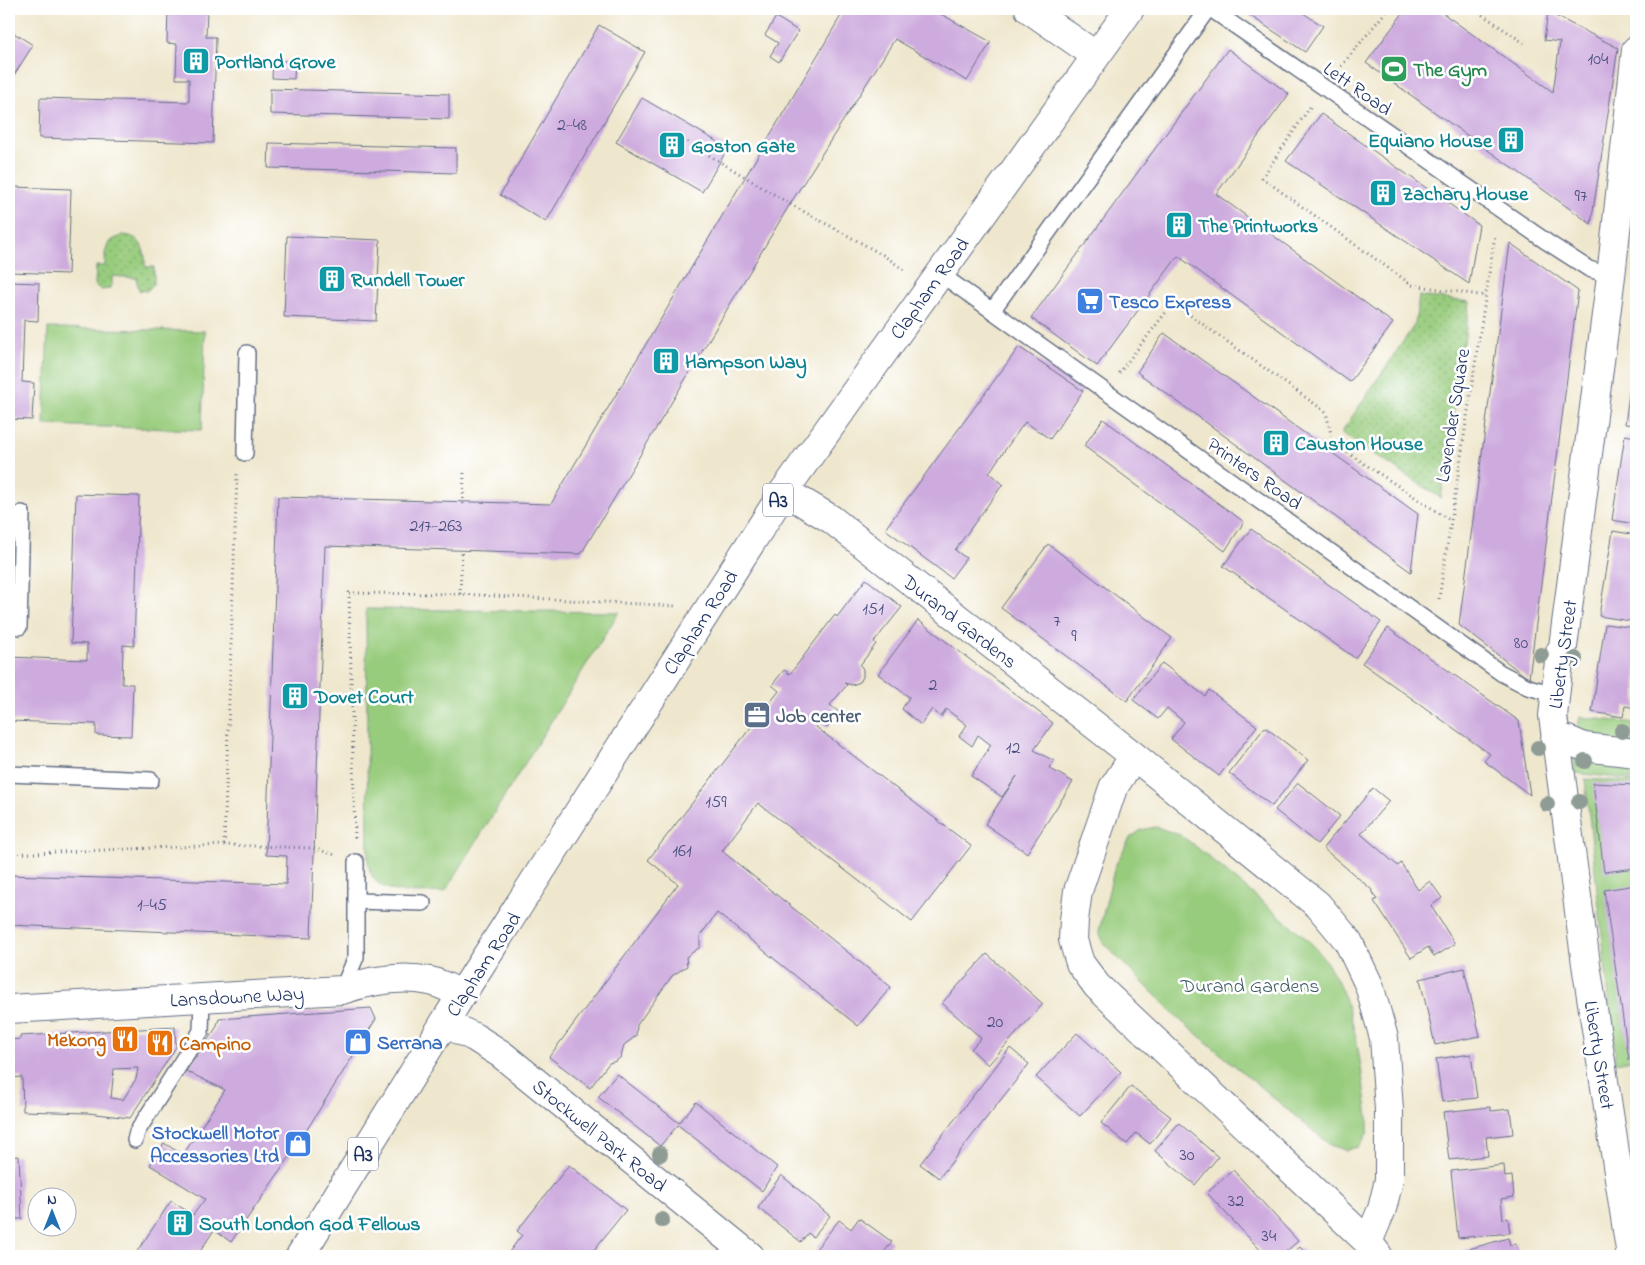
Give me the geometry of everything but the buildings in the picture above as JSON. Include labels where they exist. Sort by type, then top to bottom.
[{"type":"main road","points":[[1029,9],[1096,55]]},
{"type":"main road","name":"Clapham Road","points":[[300,1256],[462,994],[784,491],[1130,9]]},
{"type":"main road","name":"Liberty Street","points":[[1631,1256],[1586,964],[1555,739],[1554,694],[1560,652],[1563,647],[1611,276],[1636,50]]},
{"type":"main road","name":"Durand Gardens","points":[[784,491],[831,519],[1134,756],[1318,905],[1348,941],[1369,985],[1384,1038],[1389,1110],[1389,1180],[1374,1249]]},
{"type":"main road","points":[[1555,739],[1568,740],[1584,747],[1636,753]]},
{"type":"main road","name":"Durand Gardens","points":[[1134,756],[1113,788],[1078,891],[1073,940],[1080,963],[1097,986],[1374,1249]]},
{"type":"main road","name":"Lansdowne Way","points":[[9,1009],[342,990],[370,981],[417,979],[431,981],[462,994]]},
{"type":"main road","name":"Stockwell Park Road","points":[[444,1023],[474,1037],[501,1054],[750,1256]]},
{"type":"lane","name":"Lett Road","points":[[1209,9],[1589,269],[1611,276]]},
{"type":"lane","points":[[992,311],[1209,9]]},
{"type":"lane","name":"Printers Road","points":[[934,280],[992,311],[1502,673],[1528,688],[1554,694]]},
{"type":"lane","points":[[245,453],[247,353]]},
{"type":"lane","points":[[19,627],[14,589],[22,513]]},
{"type":"lane","points":[[9,774],[151,780]]},
{"type":"lane","points":[[342,990],[356,957],[356,862]]},
{"type":"lane","points":[[357,901],[423,903]]},
{"type":"lane","points":[[135,1140],[137,1132],[202,1031],[202,998]]},
{"type":"path","points":[[1388,9],[1324,88],[1262,178],[1412,285],[1486,296]]},
{"type":"path","points":[[1474,9],[1524,43]]},
{"type":"path","points":[[679,137],[790,204],[882,255],[934,280]]},
{"type":"path","name":"Lavender Square","points":[[1435,626],[1499,209]]},
{"type":"path","points":[[1105,392],[1173,304],[1326,412],[1333,443],[1451,521]]},
{"type":"path","points":[[463,504],[464,472]]},
{"type":"path","points":[[224,845],[237,473]]},
{"type":"path","points":[[460,594],[462,551]]},
{"type":"path","points":[[9,854],[224,845],[313,848],[356,862],[349,593],[460,594],[708,608]]},
{"type":"green space","points":[[122,235],[138,241],[143,249],[145,267],[154,267],[154,284],[147,291],[139,290],[136,278],[112,276],[112,284],[109,289],[101,290],[95,285],[96,266],[105,266],[105,253],[109,242]]},
{"type":"green space","points":[[1419,296],[1470,302],[1441,498],[1341,433],[1415,324]]},
{"type":"green space","points":[[48,328],[205,331],[202,430],[44,425]]},
{"type":"green space","points":[[366,609],[619,612],[445,892],[416,893],[396,891],[379,884],[370,870],[368,862]]},
{"type":"green space","points":[[1580,717],[1636,723],[1636,780],[1575,773],[1573,749]]},
{"type":"green space","points":[[1585,779],[1636,782],[1636,1059],[1616,1063]]},
{"type":"green space","name":"Durand Gardens","points":[[1156,827],[1180,835],[1194,845],[1306,938],[1323,957],[1345,998],[1357,1045],[1368,1117],[1368,1132],[1358,1147],[1345,1150],[1330,1145],[1180,1020],[1104,944],[1099,931],[1115,866],[1130,838],[1141,830]]},
{"type":"place","name":"Portland Grove","points":[[196,61]]},
{"type":"place","name":"The Gym","points":[[1394,69]]},
{"type":"place","name":"Equiano House","points":[[1511,140]]},
{"type":"place","name":"Goston Gate","points":[[672,145]]},
{"type":"place","name":"Zachary House","points":[[1383,193]]},
{"type":"place","name":"The Printworks","points":[[1179,225]]},
{"type":"place","name":"Rundell Tower","points":[[332,279]]},
{"type":"place","name":"Tesco Express","points":[[1090,301]]},
{"type":"place","name":"Hampson Way","points":[[666,361]]},
{"type":"place","name":"Causton House","points":[[1276,443]]},
{"type":"place","name":"Dovet Court","points":[[295,696]]},
{"type":"place","name":"Job center","points":[[757,715]]},
{"type":"place","name":"Mekong","points":[[125,1039]]},
{"type":"place","name":"Serrana","points":[[358,1042]]},
{"type":"place","name":"Campino","points":[[160,1043]]},
{"type":"place","name":"Stockwell Motor Accessories Ltd","points":[[298,1144]]},
{"type":"place","name":"South London God Fellows","points":[[180,1223]]}]
